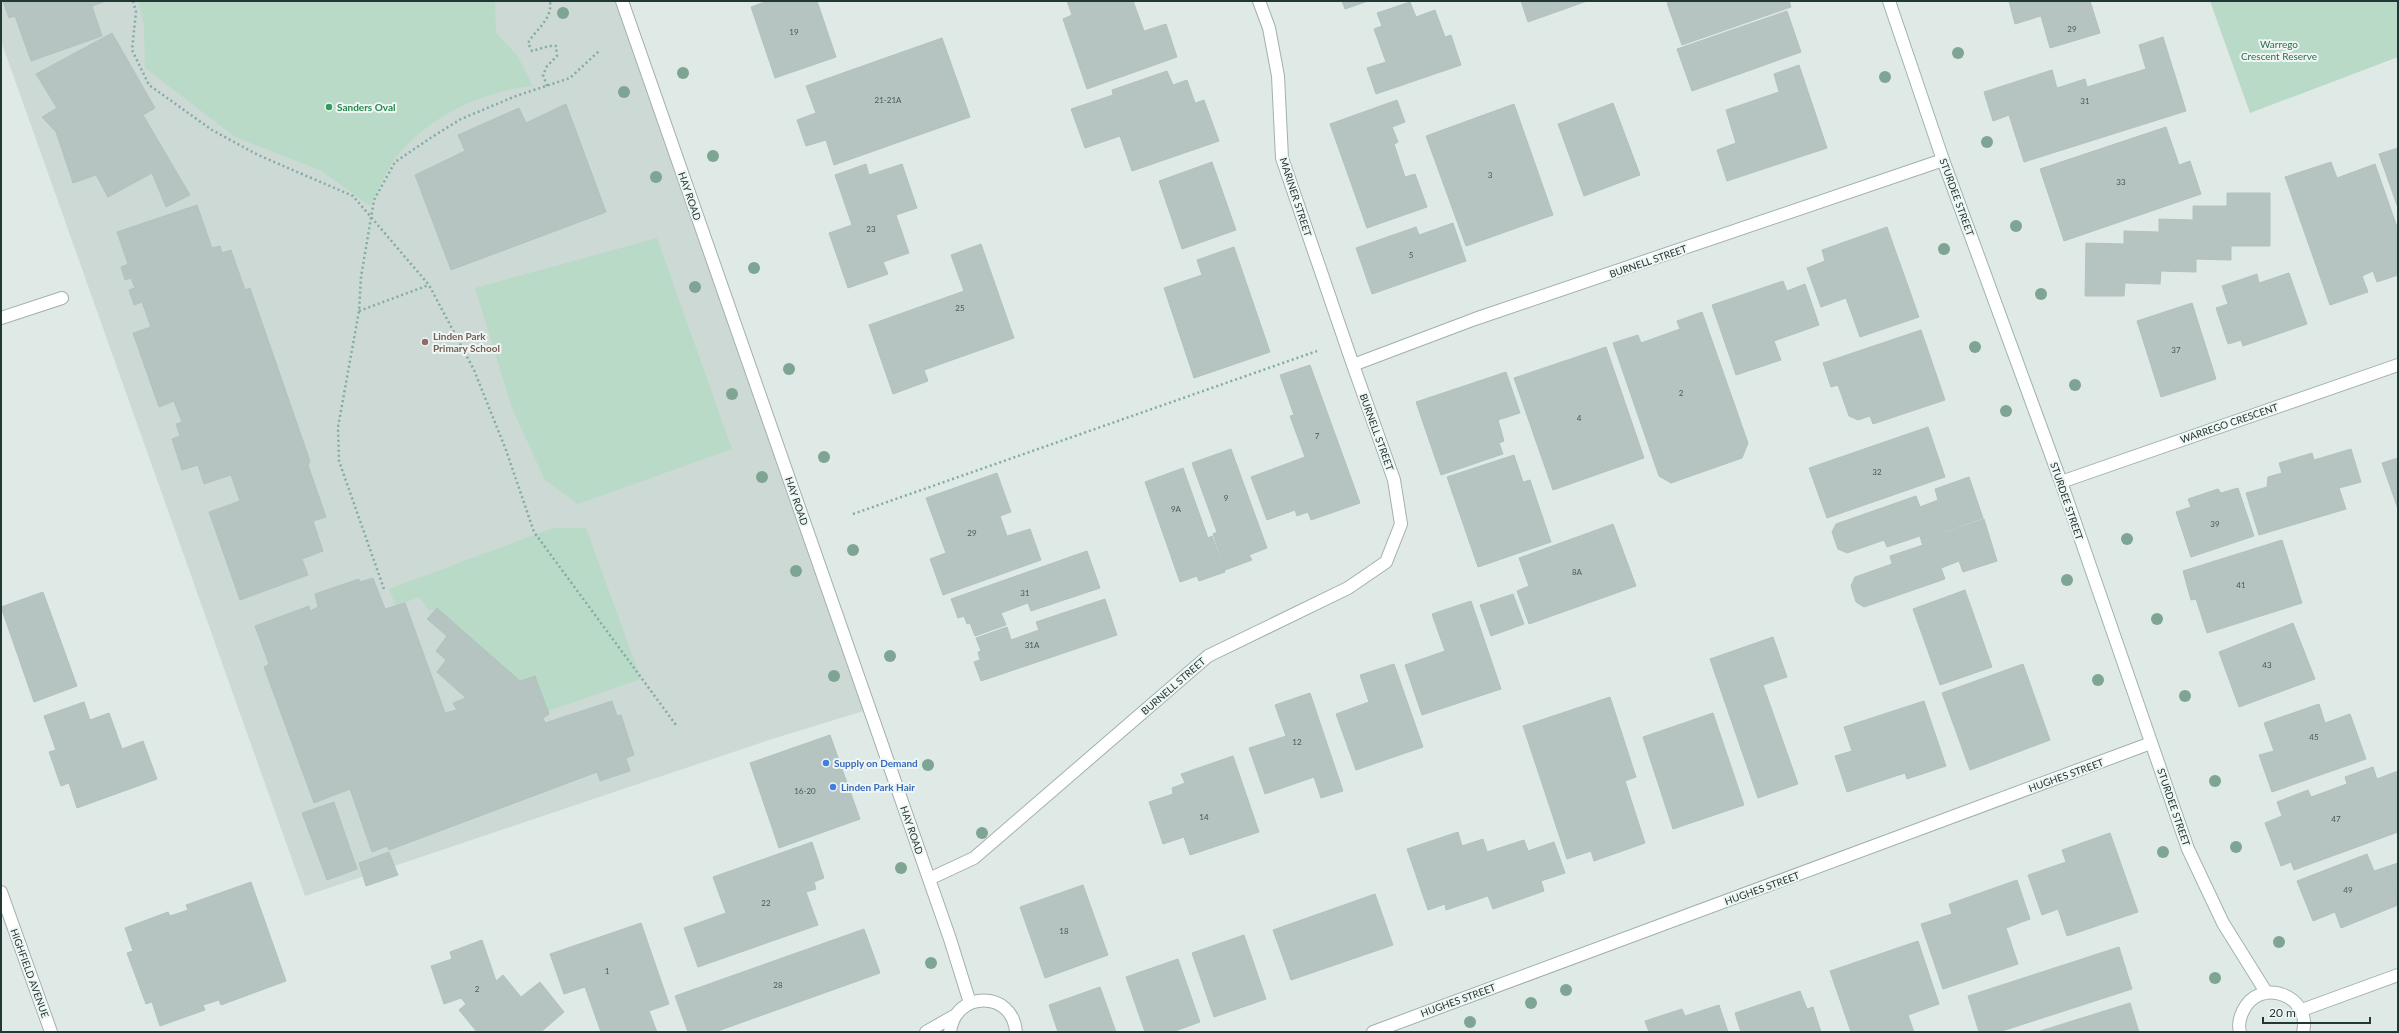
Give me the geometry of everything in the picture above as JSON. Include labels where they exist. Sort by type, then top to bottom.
[{"type":"street","name":"HAY ROAD","points":[[622,1],[929,879],[970,1002]]},
{"type":"street","name":"MARINER STREET","points":[[1259,1],[1269,28],[1278,76],[1282,158],[1353,365]]},
{"type":"street","name":"STURDEE STREET","points":[[1888,1],[1943,160],[2061,482],[2188,849],[2223,923],[2266,992]]},
{"type":"street","name":"BURNELL STREET","points":[[929,879],[974,858],[1208,656],[1348,588],[1386,562],[1401,524],[1394,480],[1353,365],[1475,319],[1943,160]]},
{"type":"street","points":[[1,318],[62,298]]},
{"type":"street","name":"WARREGO CRESCENT","points":[[2061,482],[2398,364]]},
{"type":"street","name":"HUGHES STREET","points":[[1373,1032],[2151,743]]},
{"type":"street","name":"HIGHFIELD AVENUE","points":[[1,892],[51,1032]]},
{"type":"street","points":[[2302,1010],[2398,975]]},
{"type":"street","points":[[2240,1032],[2240,1017],[2246,1005],[2254,996],[2266,992],[2280,993],[2293,999],[2302,1010],[2305,1024],[2303,1032]]},
{"type":"street","points":[[926,1032],[954,1016],[970,1002],[981,1000],[992,1001],[1003,1006],[1011,1015],[1016,1032]]},
{"type":"street","points":[[950,1032],[954,1016]]},
{"type":"path","points":[[133,1],[136,12],[132,50],[149,85],[212,130],[258,155],[353,196],[429,285],[474,370],[506,450],[534,532],[676,725]]},
{"type":"path","points":[[547,86],[544,75],[547,66],[557,56],[556,46],[549,46],[532,51],[528,43],[543,25],[552,9],[550,1]]},
{"type":"path","points":[[384,589],[338,461],[338,427],[359,311],[361,277],[370,215],[374,200],[395,162],[461,119],[516,96],[570,78],[599,51]]},
{"type":"path","points":[[359,311],[429,285]]},
{"type":"path","points":[[853,514],[1317,352]]},
{"type":"shaded area","name":"Linden Park Primary School","points":[[1,1],[622,1],[870,709],[772,739],[305,896],[1,41]]},
{"type":"green space","name":"Sanders Oval","points":[[138,1],[495,1],[496,33],[517,55],[533,86],[495,93],[477,100],[442,117],[426,128],[398,155],[386,173],[370,206],[320,170],[235,137],[145,68],[144,26]]},
{"type":"green space","name":"Warrego Crescent Reserve","points":[[2210,1],[2398,1],[2398,57],[2250,113]]},
{"type":"green space","points":[[657,238],[732,449],[578,504],[545,480],[512,408],[475,288]]},
{"type":"green space","points":[[553,528],[586,528],[641,679],[548,711],[535,676],[520,681],[437,608],[430,611],[419,597],[396,606],[389,589]]},
{"type":"building","points":[[3,1],[106,1],[92,6],[102,36],[31,61],[15,16],[9,18]]},
{"type":"building","points":[[767,1],[817,1],[836,57],[775,78],[751,7]]},
{"type":"building","points":[[1067,1],[1133,1],[1144,31],[1166,24],[1177,57],[1087,89],[1063,19],[1072,15]]},
{"type":"building","points":[[1342,1],[1368,1],[1345,9]]},
{"type":"building","points":[[1521,1],[1587,1],[1528,22]]},
{"type":"building","points":[[1674,1],[1789,1],[1791,7],[1682,45],[1667,3]]},
{"type":"building","points":[[2009,1],[2090,1],[2100,33],[2050,48],[2041,16],[2015,24]]},
{"type":"building","points":[[1410,2],[1416,17],[1435,10],[1445,37],[1451,35],[1461,65],[1376,94],[1367,68],[1386,62],[1374,29],[1382,26],[1377,13]]},
{"type":"building","points":[[1787,11],[1801,52],[1692,91],[1677,49]]},
{"type":"building","points":[[112,33],[155,108],[143,115],[190,195],[166,207],[152,173],[108,197],[96,175],[73,183],[56,132],[42,117],[57,108],[36,74]]},
{"type":"building","points":[[2163,37],[2186,111],[2024,162],[2009,115],[1993,121],[1984,92],[2052,70],[2057,88],[2085,79],[2087,87],[2146,69],[2139,45]]},
{"type":"building","points":[[942,38],[970,117],[834,165],[826,140],[806,146],[797,120],[816,113],[806,86]]},
{"type":"building","points":[[1799,65],[1827,148],[1727,181],[1717,150],[1736,143],[1726,110],[1779,92],[1774,74]]},
{"type":"building","points":[[1167,71],[1173,85],[1187,80],[1195,103],[1204,100],[1219,141],[1132,171],[1120,136],[1085,148],[1071,109],[1113,95],[1112,90]]},
{"type":"building","points":[[1397,100],[1405,122],[1392,127],[1398,142],[1394,144],[1405,177],[1415,174],[1427,207],[1367,228],[1330,124]]},
{"type":"building","points":[[1613,103],[1640,175],[1584,196],[1558,124]]},
{"type":"building","points":[[566,104],[606,212],[451,270],[415,175],[465,151],[458,135],[519,108],[526,123]]},
{"type":"building","points":[[1514,104],[1553,215],[1466,246],[1426,136]]},
{"type":"building","points":[[2166,127],[2179,165],[2190,161],[2201,194],[2064,241],[2040,169]]},
{"type":"building","points":[[2398,148],[2398,208],[2379,154]]},
{"type":"building","points":[[1212,162],[1236,230],[1182,249],[1159,181]]},
{"type":"building","points":[[2331,162],[2337,178],[2375,164],[2398,230],[2398,275],[2377,282],[2373,271],[2362,276],[2368,292],[2330,305],[2285,177]]},
{"type":"building","points":[[866,164],[869,175],[902,164],[917,208],[896,215],[909,253],[883,262],[888,274],[848,288],[829,233],[852,225],[835,175]]},
{"type":"building","points":[[2227,193],[2270,193],[2270,246],[2231,246],[2231,260],[2196,259],[2196,272],[2161,271],[2160,284],[2125,283],[2124,296],[2085,296],[2086,243],[2124,244],[2124,231],[2159,232],[2159,219],[2193,220],[2193,206],[2227,206]]},
{"type":"building","points":[[197,205],[212,248],[220,246],[222,253],[231,250],[245,290],[250,288],[310,461],[308,465],[326,517],[313,521],[323,551],[302,559],[308,575],[240,600],[209,512],[240,501],[231,475],[204,484],[198,465],[182,470],[172,439],[180,436],[176,424],[182,422],[174,401],[159,407],[133,333],[151,327],[142,302],[134,305],[129,290],[135,288],[131,278],[125,280],[121,267],[128,264],[117,232]]},
{"type":"building","points":[[1453,223],[1466,261],[1372,294],[1356,248],[1416,227],[1419,235]]},
{"type":"building","points":[[1887,227],[1919,317],[1860,337],[1846,298],[1821,307],[1807,268],[1825,261],[1822,250]]},
{"type":"building","points":[[981,244],[1014,338],[924,370],[928,381],[893,394],[869,325],[964,291],[951,255]]},
{"type":"building","points":[[1234,247],[1270,352],[1194,378],[1164,288],[1202,275],[1197,260]]},
{"type":"building","points":[[2289,273],[2307,324],[2243,346],[2241,340],[2228,344],[2216,308],[2228,304],[2222,286],[2257,274],[2259,283]]},
{"type":"building","points":[[1783,281],[1787,291],[1805,284],[1819,325],[1774,341],[1781,360],[1736,375],[1712,305]]},
{"type":"building","points":[[2192,303],[2216,379],[2161,397],[2137,321]]},
{"type":"building","points":[[1702,312],[1748,443],[1742,458],[1671,483],[1659,476],[1613,343],[1638,335],[1641,343],[1680,329],[1677,321]]},
{"type":"building","points":[[1921,330],[1945,400],[1873,424],[1870,416],[1858,420],[1849,416],[1838,385],[1831,387],[1823,363]]},
{"type":"building","points":[[1606,347],[1644,458],[1553,490],[1514,378]]},
{"type":"building","points":[[1310,365],[1360,503],[1311,520],[1308,512],[1297,516],[1295,510],[1267,520],[1251,477],[1305,457],[1290,416],[1294,415],[1280,375]]},
{"type":"building","points":[[1506,372],[1520,413],[1498,420],[1504,441],[1499,443],[1503,454],[1441,475],[1416,402]]},
{"type":"building","points":[[1928,427],[1945,477],[1827,518],[1809,468]]},
{"type":"building","points":[[1231,449],[1267,548],[1249,555],[1252,560],[1225,570],[1213,534],[1217,532],[1192,463]]},
{"type":"building","points":[[2351,449],[2361,482],[2339,488],[2346,509],[2259,535],[2246,493],[2267,487],[2268,477],[2282,473],[2279,463],[2312,453],[2314,460]]},
{"type":"building","points":[[1514,455],[1523,482],[1530,480],[1551,542],[1478,567],[1447,477]]},
{"type":"building","points":[[2398,458],[2398,509],[2382,463]]},
{"type":"building","points":[[1183,468],[1208,538],[1212,536],[1225,572],[1199,581],[1197,576],[1180,582],[1145,482]]},
{"type":"building","points":[[997,473],[1011,512],[1000,516],[1007,536],[1030,529],[1041,560],[943,595],[930,559],[946,553],[926,498]]},
{"type":"building","points":[[1969,477],[1983,518],[1921,540],[1920,536],[1887,547],[1884,540],[1847,553],[1838,549],[1832,532],[1836,524],[1916,496],[1920,507],[1938,500],[1935,489]]},
{"type":"building","points":[[2238,488],[2254,536],[2191,557],[2176,512],[2191,507],[2188,499],[2218,489],[2221,493]]},
{"type":"building","points":[[1984,519],[1997,561],[1963,572],[1959,561],[1941,568],[1945,579],[1864,607],[1856,602],[1851,586],[1855,577],[1892,564],[1890,556],[1923,545],[1921,541]]},
{"type":"building","points":[[1613,524],[1636,586],[1529,624],[1517,591],[1529,586],[1519,558]]},
{"type":"building","points":[[2282,540],[2302,603],[2207,633],[2196,599],[2191,600],[2183,571]]},
{"type":"building","points":[[1087,551],[1100,588],[1031,611],[1028,603],[1001,613],[1006,625],[975,636],[970,623],[967,624],[964,616],[958,618],[951,599]]},
{"type":"building","points":[[373,578],[385,609],[405,603],[445,713],[457,710],[453,703],[466,698],[437,672],[446,660],[436,651],[447,636],[427,619],[437,608],[520,681],[535,676],[549,714],[543,718],[545,723],[612,701],[617,716],[621,715],[634,755],[626,758],[630,771],[600,781],[597,772],[389,850],[387,846],[372,852],[350,789],[314,803],[264,667],[269,664],[255,626],[309,606],[310,611],[318,607],[315,594],[359,579],[360,582]]},
{"type":"building","points":[[1965,590],[1992,667],[1940,685],[1913,609]]},
{"type":"building","points":[[43,592],[77,686],[34,702],[1,607]]},
{"type":"building","points":[[1513,594],[1524,624],[1491,636],[1480,605]]},
{"type":"building","points":[[1105,599],[1117,635],[981,681],[974,662],[980,660],[978,652],[981,651],[976,638],[1007,627],[1011,640],[1039,630],[1036,622]]},
{"type":"building","points":[[1471,601],[1501,689],[1422,715],[1405,665],[1445,651],[1432,614]]},
{"type":"building","points":[[2293,623],[2315,679],[2239,707],[2219,652]]},
{"type":"building","points":[[1773,637],[1787,677],[1763,685],[1798,784],[1758,798],[1710,659]]},
{"type":"building","points":[[1394,664],[1423,747],[1356,770],[1336,714],[1369,702],[1360,675]]},
{"type":"building","points":[[2023,664],[2050,740],[1970,770],[1942,693]]},
{"type":"building","points":[[1310,693],[1343,791],[1321,798],[1314,777],[1265,794],[1249,748],[1286,736],[1275,705]]},
{"type":"building","points":[[1610,697],[1636,777],[1625,781],[1645,843],[1594,861],[1591,851],[1567,859],[1523,726]]},
{"type":"building","points":[[1924,701],[1946,766],[1907,779],[1905,773],[1847,792],[1835,756],[1852,751],[1844,727]]},
{"type":"building","points":[[84,702],[90,720],[109,713],[122,749],[143,741],[157,779],[77,808],[69,783],[61,786],[49,752],[56,750],[44,716]]},
{"type":"building","points":[[2319,704],[2325,723],[2350,714],[2366,759],[2272,792],[2259,755],[2274,751],[2264,723]]},
{"type":"building","points":[[1713,713],[1744,805],[1673,829],[1643,737]]},
{"type":"building","points":[[830,735],[860,819],[779,848],[750,763]]},
{"type":"building","points":[[1233,756],[1259,832],[1190,855],[1184,837],[1163,844],[1149,802],[1173,794],[1172,788],[1185,783],[1181,774]]},
{"type":"building","points":[[2373,767],[2377,779],[2398,771],[2398,832],[2294,870],[2291,862],[2281,866],[2265,823],[2282,816],[2277,802],[2308,790],[2311,797],[2347,784],[2345,777]]},
{"type":"building","points":[[334,802],[357,869],[327,880],[302,813]]},
{"type":"building","points":[[1458,832],[1462,846],[1483,839],[1487,852],[1524,840],[1528,851],[1554,842],[1565,873],[1541,881],[1544,891],[1493,909],[1488,896],[1446,910],[1445,904],[1428,910],[1407,849]]},
{"type":"building","points":[[2110,833],[2138,912],[2067,936],[2058,909],[2042,915],[2028,875],[2066,862],[2062,850]]},
{"type":"building","points":[[812,842],[824,878],[814,882],[816,889],[806,892],[818,925],[698,967],[684,928],[726,913],[713,877]]},
{"type":"building","points":[[389,852],[398,875],[366,886],[359,863]]},
{"type":"building","points":[[2367,854],[2374,871],[2386,867],[2398,899],[2398,905],[2341,928],[2335,912],[2313,921],[2297,881]]},
{"type":"building","points":[[2398,863],[2398,899],[2386,867]]},
{"type":"building","points":[[2017,880],[2030,919],[2006,928],[2018,964],[1943,989],[1921,924],[1952,914],[1949,904]]},
{"type":"building","points":[[251,882],[286,981],[221,1005],[219,1000],[203,1005],[205,1010],[160,1026],[152,1002],[146,1004],[127,953],[133,951],[125,928],[168,912],[170,916],[188,910],[186,905]]},
{"type":"building","points":[[1083,885],[1108,955],[1045,978],[1020,907]]},
{"type":"building","points":[[1375,894],[1393,945],[1291,980],[1273,930]]},
{"type":"building","points":[[641,923],[669,1004],[649,1011],[657,1032],[601,1032],[585,987],[564,994],[550,954]]},
{"type":"building","points":[[864,929],[880,973],[715,1032],[688,1032],[675,996]]},
{"type":"building","points":[[1244,935],[1266,999],[1214,1017],[1192,953]]},
{"type":"building","points":[[482,940],[496,981],[503,975],[521,997],[540,982],[564,1012],[541,1032],[492,1032],[490,1030],[487,1032],[477,1032],[459,1010],[466,1004],[461,998],[444,1004],[431,966],[452,959],[450,952]]},
{"type":"building","points":[[1918,941],[1939,1004],[1908,1015],[1914,1032],[1851,1032],[1830,971]]},
{"type":"building","points":[[2119,947],[2132,989],[1999,1032],[1979,1032],[1968,996]]},
{"type":"building","points":[[1178,959],[1200,1022],[1172,1032],[1145,1032],[1126,977]]},
{"type":"building","points":[[1100,987],[1116,1032],[1058,1032],[1049,1005]]},
{"type":"building","points":[[1800,991],[1807,1009],[1813,1007],[1821,1032],[1741,1032],[1735,1013]]},
{"type":"building","points":[[2130,1003],[2139,1032],[2037,1032]]},
{"type":"building","points":[[1719,1005],[1728,1032],[1649,1032],[1645,1021],[1682,1009],[1685,1016]]},
{"type":"place","name":"Sanders Oval","points":[[329,107]]},
{"type":"place","name":"Linden Park Primary School","points":[[425,342]]},
{"type":"place","name":"Supply on Demand","points":[[826,763]]},
{"type":"place","name":"Linden Park Hair","points":[[833,787]]}]
